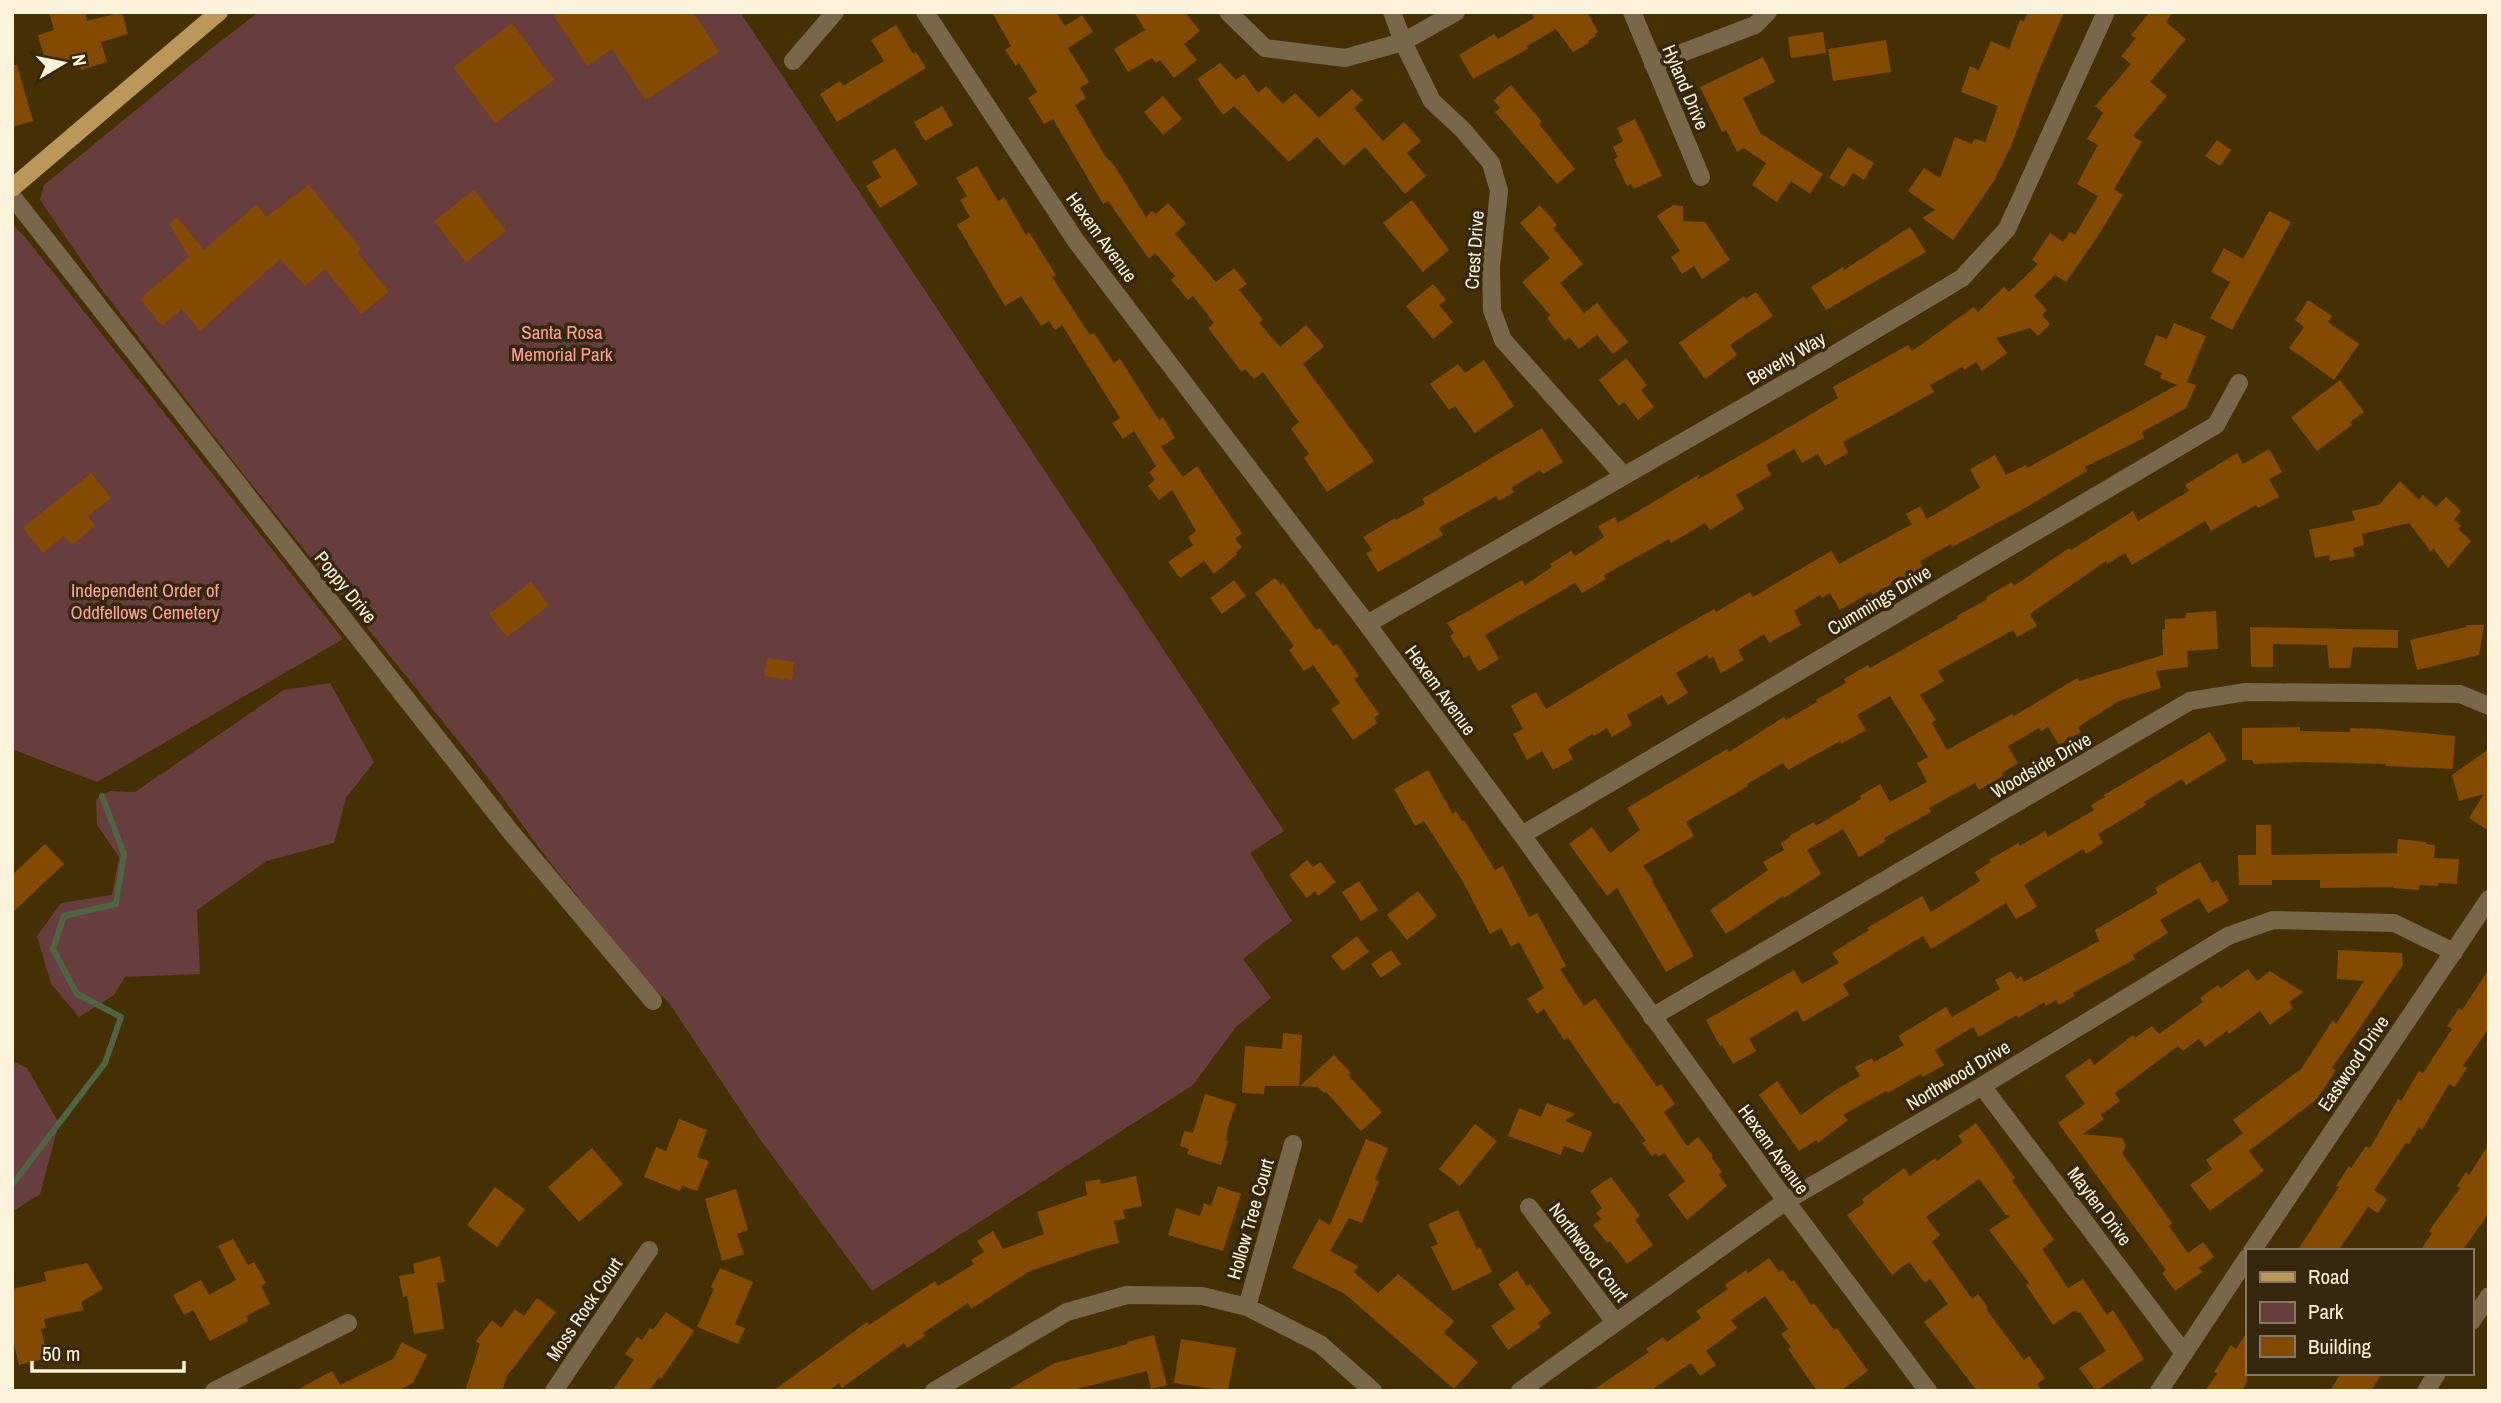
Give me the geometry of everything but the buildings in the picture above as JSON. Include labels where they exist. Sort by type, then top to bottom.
[{"type":"main road","points":[[12,188],[214,14]]},
{"type":"street","points":[[793,61],[835,12]]},
{"type":"street","name":"Hexem Avenue","points":[[925,12],[1076,241],[1367,624],[1786,1201],[1928,1391]]},
{"type":"street","points":[[1228,12],[1265,48],[1345,58],[1403,42],[1456,12]]},
{"type":"street","name":"Crest Drive","points":[[1392,12],[1403,42],[1432,101],[1463,130],[1491,163],[1499,191],[1491,266],[1492,310],[1503,340],[1624,476]]},
{"type":"street","name":"Hyland Drive","points":[[1632,12],[1701,177]]},
{"type":"street","points":[[1653,64],[1755,24],[1768,12]]},
{"type":"street","name":"Beverly Way","points":[[1367,624],[1962,278],[2007,229],[2106,12]]},
{"type":"street","name":"Poppy Drive","points":[[12,195],[510,831],[653,1001]]},
{"type":"street","name":"Cummings Drive","points":[[1522,835],[2216,425],[2239,383]]},
{"type":"street","name":"Woodside Drive","points":[[1652,1017],[2190,701],[2246,692],[2460,694],[2489,706]]},
{"type":"street","name":"Eastwood Drive","points":[[2253,1249],[2489,899]]},
{"type":"street","name":"Northwood Drive","points":[[1520,1391],[1786,1201],[1982,1086],[2228,936],[2273,920],[2394,923],[2454,952]]},
{"type":"street","name":"Mayten Drive","points":[[1982,1086],[2183,1352]]},
{"type":"street","name":"Hollow Tree Court","points":[[1247,1307],[1293,1144]]},
{"type":"street","name":"Northwood Court","points":[[1529,1207],[1615,1322]]},
{"type":"street","name":"Moss Rock Court","points":[[554,1391],[649,1251]]},
{"type":"street","points":[[2158,1391],[2246,1259]]},
{"type":"street","points":[[934,1391],[1067,1312],[1128,1295],[1202,1296],[1247,1307],[1320,1344],[1373,1391]]},
{"type":"street","points":[[2473,1319],[2489,1296]]},
{"type":"street","points":[[214,1391],[348,1323]]},
{"type":"street","points":[[2426,1391],[2436,1375]]},
{"type":"green space","name":"Santa Rosa Memorial Park","points":[[259,12],[740,12],[1284,831],[1250,853],[1292,921],[1243,959],[1271,998],[1236,1027],[1193,1085],[872,1291],[759,1138],[669,1003],[644,978],[548,860],[489,779],[240,470],[100,287],[40,200],[44,185]]},
{"type":"green space","name":"Independent Order of Oddfellows Cemetery","points":[[12,224],[26,238],[343,639],[97,782],[12,749]]},
{"type":"green space","points":[[330,683],[374,762],[346,798],[334,843],[267,861],[197,910],[200,974],[125,977],[114,995],[79,1017],[51,984],[37,936],[61,903],[112,895],[119,857],[97,825],[96,799],[110,791],[135,792],[284,690]]},
{"type":"green space","points":[[12,1061],[27,1068],[59,1123],[40,1194],[12,1212]]},
{"type":"waterway","points":[[12,1185],[105,1063],[121,1017],[77,994],[53,949],[64,916],[116,904],[124,854],[102,796]]}]
